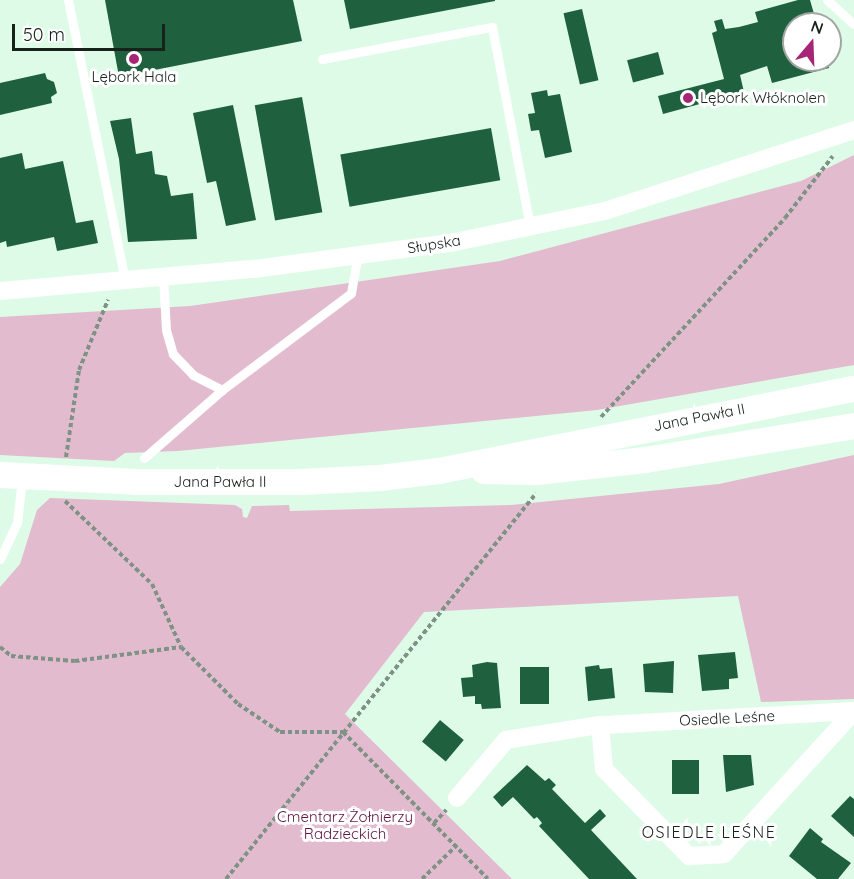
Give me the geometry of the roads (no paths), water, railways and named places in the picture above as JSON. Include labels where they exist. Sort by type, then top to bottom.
[{"type":"main road","name":"Jana Pawła II","points":[[439,471],[602,435],[854,388]]},
{"type":"main road","name":"Jana Pawła II","points":[[11,476],[64,469],[301,482],[439,471],[537,472],[645,460],[854,426]]},
{"type":"street","name":"Słupska","points":[[0,291],[254,269],[358,255],[530,226],[604,212],[853,131]]},
{"type":"street","name":"Osiedle Leśne","points":[[457,798],[506,740],[600,725],[854,711]]},
{"type":"street","name":"Osiedle Leśne","points":[[600,725],[604,769],[689,856],[724,854],[854,711]]},
{"type":"lane","points":[[68,0],[121,280]]},
{"type":"lane","points":[[827,0],[854,24]]},
{"type":"lane","points":[[322,59],[492,27],[530,226]]},
{"type":"lane","points":[[144,458],[222,390],[351,293],[358,255]]},
{"type":"lane","points":[[163,276],[166,330],[173,354],[193,375],[222,390]]},
{"type":"lane","points":[[0,559],[17,523],[11,476]]},
{"type":"place","name":"Lębork Hala","points":[[134,59]]},
{"type":"place","name":"Lębork Włóknolen","points":[[688,98]]},
{"type":"district","name":"OSIEDLE LEŚNE","points":[[709,832]]},
{"type":"park label","name":"Cmentarz Żołnierzy Radzieckich","points":[[345,824]]}]
